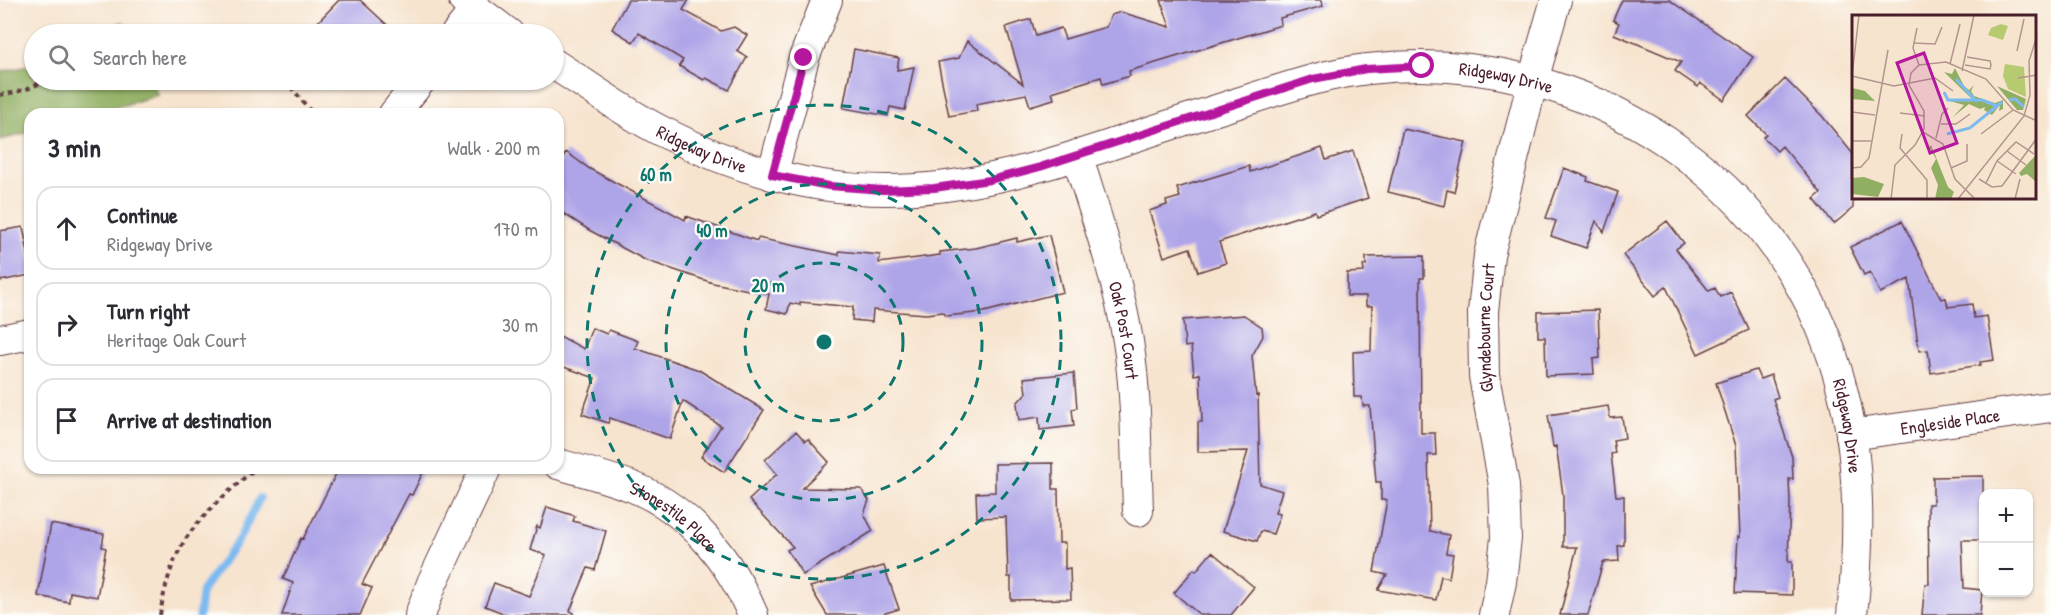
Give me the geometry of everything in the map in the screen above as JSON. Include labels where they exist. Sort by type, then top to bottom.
[{"type":"street","points":[[772,175],[804,58],[826,0]]},
{"type":"street","name":"Glyndebourne Court","points":[[1494,615],[1501,582],[1506,538],[1504,485],[1484,376],[1482,312],[1489,255],[1533,80],[1556,0]]},
{"type":"street","points":[[460,24],[469,5],[495,24]]},
{"type":"street","name":"Ridgeway Drive","points":[[564,70],[659,130],[708,153],[772,175],[829,186],[883,190],[934,188],[990,180],[1040,167],[1313,79],[1366,69],[1422,66],[1477,69],[1533,80],[1580,95],[1615,111],[1670,143],[1713,178],[1754,219],[1783,259],[1808,300],[1827,344],[1839,381],[1851,435],[1857,501],[1856,578],[1852,615]]},
{"type":"street","points":[[399,108],[413,90]]},
{"type":"street","name":"Oak Post Court","points":[[1077,155],[1116,281],[1128,341],[1134,397],[1138,511]]},
{"type":"street","points":[[0,340],[24,335]]},
{"type":"street","name":"Engleside Place","points":[[1851,435],[2051,407]]},
{"type":"street","name":"Stonestile Place","points":[[564,466],[634,488],[668,506],[697,529],[723,557],[753,615]]},
{"type":"street","points":[[420,615],[432,583],[483,474]]},
{"type":"path","points":[[0,96],[24,90]]},
{"type":"path","points":[[293,90],[308,108]]},
{"type":"path","points":[[160,615],[178,551],[201,520],[250,474]]},
{"type":"green space","points":[[24,67],[24,90],[155,90],[158,95],[114,108],[24,108],[24,134],[0,140],[0,72]]},
{"type":"building","points":[[339,0],[360,0],[386,24],[318,24]]},
{"type":"building","points":[[628,0],[689,0],[683,10],[721,31],[734,27],[747,35],[737,51],[747,57],[729,90],[706,78],[704,80],[679,66],[683,60],[639,33],[633,42],[612,29]]},
{"type":"building","points":[[1161,0],[1322,0],[1323,6],[1280,18],[1281,25],[1129,71],[1130,76],[1103,84],[1101,77],[1052,92],[1054,99],[1030,106],[1026,94],[976,104],[977,111],[949,116],[938,62],[959,58],[967,41],[1023,84],[1006,27],[1031,19],[1036,36],[1061,28],[1065,39],[1106,27],[1111,15],[1121,12],[1170,27]]},
{"type":"building","points":[[1622,0],[1669,0],[1753,57],[1724,100],[1700,83],[1698,87],[1675,71],[1681,62],[1614,34],[1619,23],[1613,20]]},
{"type":"building","points":[[854,49],[899,58],[897,70],[914,67],[905,110],[890,107],[888,116],[843,108]]},
{"type":"building","points":[[1785,79],[1822,116],[1852,153],[1853,208],[1834,224],[1814,199],[1821,193],[1782,146],[1777,151],[1763,137],[1766,134],[1748,116]]},
{"type":"building","points":[[1403,129],[1466,142],[1454,192],[1447,190],[1444,206],[1388,192]]},
{"type":"building","points":[[1322,148],[1326,160],[1353,151],[1368,198],[1316,215],[1315,211],[1219,242],[1226,263],[1198,272],[1190,248],[1164,257],[1149,211],[1167,205],[1166,201],[1180,197],[1177,188],[1249,166],[1250,172]]},
{"type":"building","points":[[566,152],[590,169],[685,220],[686,216],[757,241],[758,238],[839,255],[839,251],[880,255],[879,263],[940,255],[940,252],[976,248],[1017,238],[1017,242],[1049,235],[1063,292],[984,312],[946,316],[943,312],[926,314],[873,310],[872,322],[852,320],[853,307],[800,302],[800,305],[790,303],[787,314],[766,309],[769,294],[713,283],[645,260],[564,214],[564,155]]},
{"type":"building","points":[[1564,168],[1588,177],[1587,181],[1618,192],[1604,232],[1596,221],[1586,248],[1551,236],[1556,221],[1546,218]]},
{"type":"building","points":[[1667,221],[1684,243],[1676,249],[1709,291],[1715,288],[1720,297],[1731,292],[1749,330],[1698,354],[1666,287],[1655,296],[1623,255]]},
{"type":"building","points":[[1902,221],[1941,299],[1946,298],[1948,307],[1972,304],[1974,318],[1987,316],[1994,360],[1980,362],[1981,365],[1931,373],[1928,350],[1919,351],[1909,279],[1880,293],[1870,272],[1864,275],[1850,247]]},
{"type":"building","points":[[23,227],[24,276],[0,281],[0,231]]},
{"type":"building","points":[[1424,256],[1424,278],[1420,278],[1421,433],[1435,433],[1436,455],[1428,455],[1430,531],[1449,535],[1446,553],[1453,554],[1449,578],[1441,576],[1436,600],[1378,590],[1387,575],[1374,572],[1387,500],[1381,500],[1381,482],[1376,482],[1370,406],[1363,406],[1362,397],[1354,397],[1353,352],[1371,351],[1372,306],[1366,306],[1366,296],[1347,296],[1347,273],[1364,272],[1363,265],[1366,265],[1366,257]]},
{"type":"building","points":[[1598,310],[1600,358],[1593,359],[1594,374],[1546,376],[1545,337],[1538,337],[1538,312]]},
{"type":"building","points":[[1244,315],[1262,327],[1263,336],[1252,356],[1256,396],[1258,395],[1260,484],[1282,491],[1275,513],[1280,514],[1273,534],[1261,531],[1257,541],[1223,531],[1248,451],[1198,452],[1198,422],[1202,422],[1200,374],[1194,375],[1191,346],[1185,347],[1183,320]]},
{"type":"building","points":[[592,328],[607,334],[609,330],[638,341],[635,348],[699,370],[764,410],[724,472],[701,457],[721,426],[683,401],[670,439],[610,418],[608,423],[582,414],[595,378],[564,367],[564,338],[584,349]]},
{"type":"building","points":[[1756,370],[1760,379],[1771,375],[1778,397],[1773,399],[1792,457],[1793,479],[1789,479],[1788,562],[1792,562],[1792,595],[1735,593],[1738,536],[1740,537],[1736,446],[1716,383]]},
{"type":"building","points":[[1074,373],[1077,408],[1072,409],[1074,426],[1040,430],[1039,417],[1019,420],[1017,403],[1026,393],[1024,378]]},
{"type":"building","points":[[1608,406],[1610,418],[1622,417],[1625,438],[1613,440],[1615,453],[1611,454],[1616,496],[1624,496],[1624,545],[1618,546],[1619,561],[1603,562],[1588,615],[1560,615],[1577,547],[1563,547],[1563,495],[1556,446],[1553,447],[1548,415]]},
{"type":"building","points":[[796,431],[805,441],[808,439],[829,462],[802,488],[861,489],[869,500],[864,514],[873,531],[803,575],[787,550],[793,547],[749,500],[777,474],[765,460]]},
{"type":"building","points":[[1053,463],[1053,489],[1058,489],[1059,543],[1065,543],[1065,569],[1070,568],[1071,599],[1011,600],[1006,517],[977,518],[976,493],[995,492],[995,464]]},
{"type":"building","points":[[336,474],[422,474],[412,495],[409,494],[362,584],[372,588],[360,615],[282,615],[293,583],[283,579],[301,538],[303,539]]},
{"type":"building","points":[[1983,476],[1983,489],[1979,489],[1979,540],[1962,540],[1964,588],[1979,590],[1979,597],[1981,597],[1980,615],[1922,615],[1925,584],[1929,584],[1928,504],[1933,504],[1933,477]]},
{"type":"building","points":[[547,507],[575,516],[573,521],[606,531],[595,570],[588,568],[570,611],[574,615],[508,615],[485,606],[494,583],[529,596],[546,555],[530,550],[537,526],[540,528]]},
{"type":"building","points":[[51,524],[104,534],[102,547],[106,548],[97,597],[70,592],[69,602],[38,596]]},
{"type":"building","points":[[1212,552],[1254,587],[1231,615],[1200,615],[1174,593]]},
{"type":"building","points":[[884,566],[899,609],[879,615],[827,615],[810,587]]},
{"type":"waterway","points":[[199,615],[202,591],[240,537],[260,498]]},
{"type":"route","points":[[804,58],[772,175],[829,186],[883,190],[934,188],[990,180],[1040,167],[1313,79],[1366,69],[1422,66]]}]
